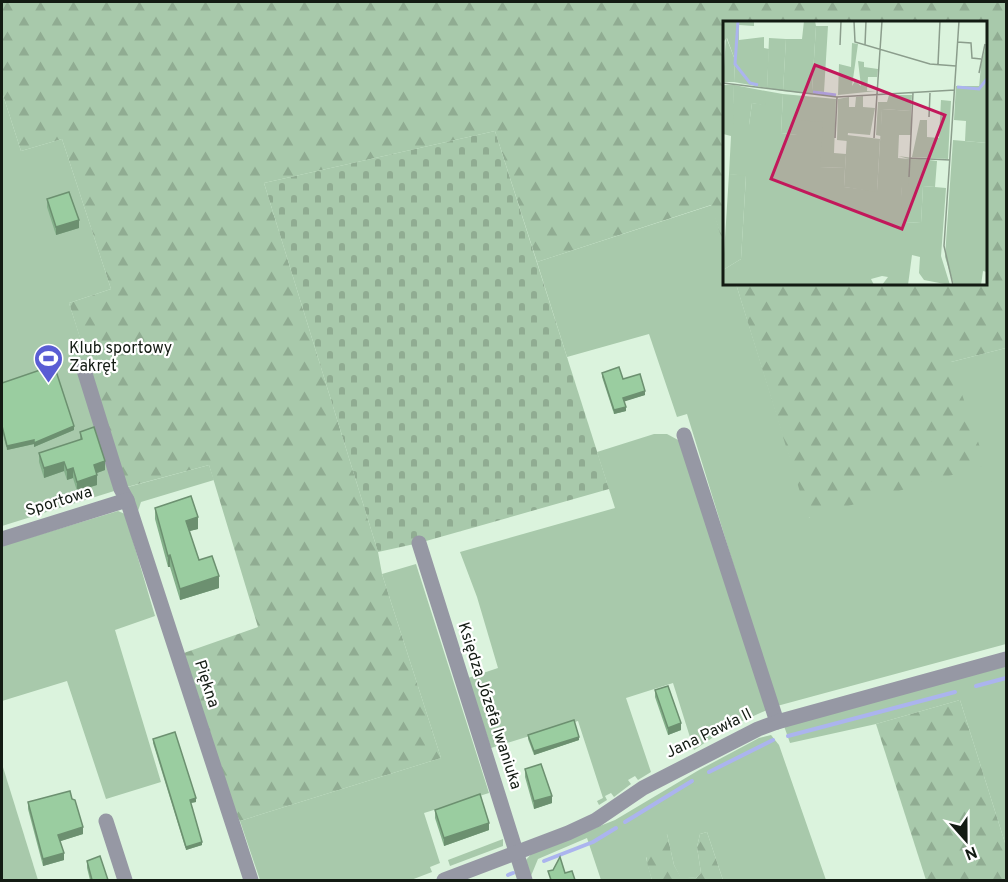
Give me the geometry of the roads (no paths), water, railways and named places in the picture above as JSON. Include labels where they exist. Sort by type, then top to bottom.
[{"type":"street","name":"Piękna","points":[[83,367],[121,489],[127,500],[251,880]]},
{"type":"street","points":[[684,435],[777,722]]},
{"type":"street","name":"Sportowa","points":[[2,539],[127,500]]},
{"type":"street","name":"Księdza Józefa Iwaniuka","points":[[419,543],[525,880]]},
{"type":"street","name":"Jana Pawła II","points":[[444,880],[568,833],[596,820],[671,772],[758,729],[1006,659]]},
{"type":"street","points":[[106,821],[125,880]]},
{"type":"waterway","points":[[976,686],[1006,678]]},
{"type":"waterway","points":[[788,736],[955,692]]},
{"type":"waterway","points":[[709,772],[773,740]]},
{"type":"waterway","points":[[625,822],[692,781]]},
{"type":"waterway","points":[[544,861],[593,842],[616,828]]},
{"type":"waterway","points":[[508,875],[513,873]]},
{"type":"place","name":"Klub sportowy Zakręt","points":[[48,384]]}]
